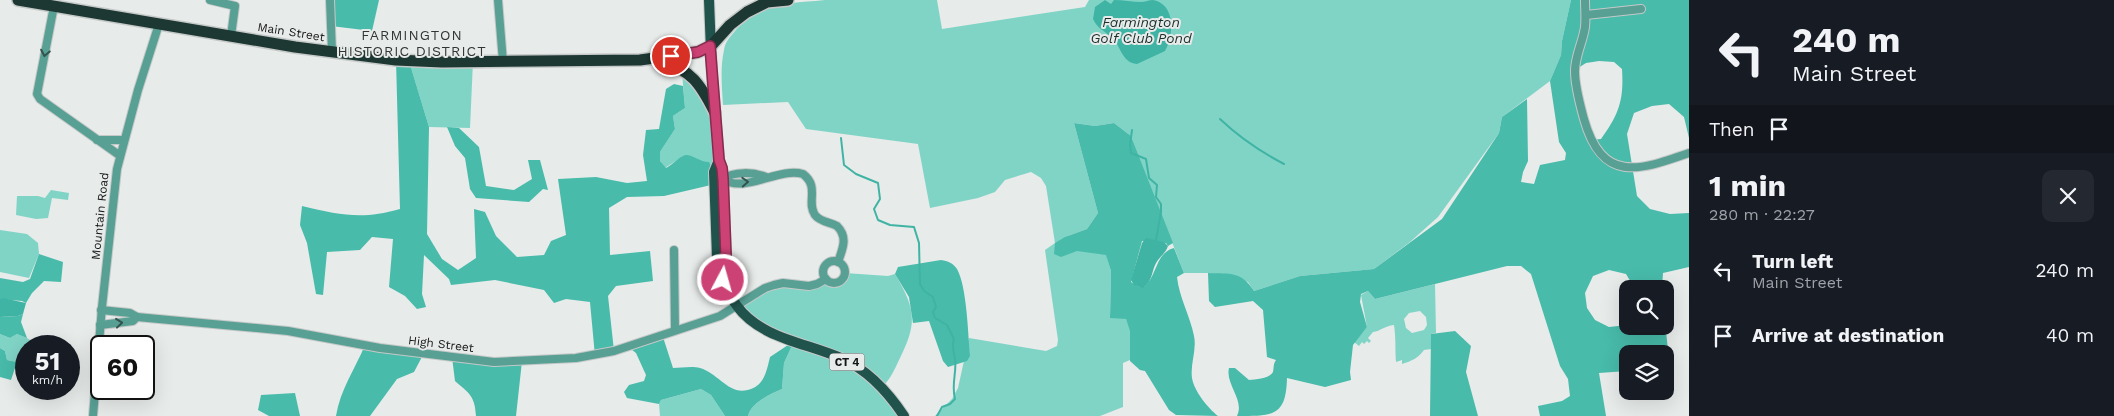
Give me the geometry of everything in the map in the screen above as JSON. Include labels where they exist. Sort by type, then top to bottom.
[{"type":"highway","name":"Main Street","points":[[18,0],[231,36],[396,60],[503,62],[658,58],[698,52],[710,46]]},
{"type":"highway","points":[[710,46],[730,25],[747,12],[767,2],[788,0]]},
{"type":"highway","points":[[658,58],[693,76],[702,87],[715,113]]},
{"type":"main road","name":"CT 4","points":[[709,0],[715,113],[719,160],[723,179],[726,256],[722,266]]},
{"type":"main road","name":"CT 4","points":[[719,160],[714,172],[717,257],[722,266],[723,280],[737,306],[746,317],[771,333],[842,359],[859,368],[882,387],[904,416]]},
{"type":"street","points":[[210,0],[235,6],[231,36]]},
{"type":"street","points":[[330,0],[332,52]]},
{"type":"street","points":[[498,0],[503,62]]},
{"type":"street","points":[[1585,0],[1585,28],[1576,60],[1575,82],[1590,140],[1596,150],[1611,162],[1632,167],[1658,164],[1689,153]]},
{"type":"street","points":[[54,6],[37,94],[40,99],[119,155]]},
{"type":"street","points":[[1586,15],[1641,10]]},
{"type":"street","name":"Mountain Road","points":[[93,416],[100,325],[119,155],[159,24]]},
{"type":"street","points":[[97,140],[124,140]]},
{"type":"street","points":[[723,179],[730,183],[757,182],[766,177],[796,172],[806,177],[811,184],[815,215],[837,226],[844,238],[838,262]]},
{"type":"street","points":[[674,250],[675,330]]},
{"type":"street","points":[[831,261],[838,262],[845,270],[843,277],[835,282],[826,279],[823,272],[825,265],[831,261]]},
{"type":"street","name":"High Street","points":[[102,310],[130,314],[136,317],[278,330],[380,348],[494,362],[595,356],[720,316],[765,288],[783,283],[809,286],[826,279]]},
{"type":"street","name":"High Street","points":[[100,325],[133,321],[136,317]]},
{"type":"shaded area","points":[[330,0],[379,0],[372,31],[331,26]]},
{"type":"shaded area","points":[[825,0],[937,0],[942,29],[1085,7],[1089,0],[1571,0],[1562,41],[1561,55],[1550,81],[1502,117],[1499,133],[1438,217],[1410,242],[1374,269],[1300,276],[1254,291],[1248,282],[1208,273],[1184,273],[1131,136],[1114,123],[1095,126],[1074,123],[1098,213],[1087,229],[1065,237],[1111,227],[1107,257],[1111,271],[1110,314],[1126,319],[1142,358],[1123,363],[1123,407],[1100,416],[935,416],[952,399],[958,388],[969,338],[1046,351],[1057,346],[1058,340],[1045,250],[1055,243],[1046,186],[1041,178],[1031,172],[1005,180],[995,192],[978,198],[930,208],[918,144],[806,129],[788,102],[723,105],[722,77],[725,44],[735,31],[745,21],[765,9],[787,4]]},
{"type":"shaded area","points":[[1571,0],[1689,0],[1689,138],[1684,117],[1669,104],[1652,106],[1634,113],[1627,134],[1637,196],[1650,209],[1670,214],[1689,213],[1689,267],[1663,273],[1663,280],[1630,280],[1626,274],[1609,270],[1593,276],[1585,293],[1587,308],[1595,320],[1609,327],[1619,326],[1619,335],[1666,335],[1667,345],[1619,345],[1619,372],[1599,373],[1606,416],[1540,416],[1538,406],[1562,401],[1570,396],[1568,379],[1560,366],[1531,274],[1521,266],[1507,266],[1375,299],[1368,291],[1361,294],[1360,302],[1367,327],[1353,345],[1351,380],[1325,387],[1287,378],[1284,400],[1276,411],[1269,414],[1237,416],[1239,404],[1230,380],[1229,368],[1235,368],[1249,380],[1259,379],[1273,372],[1276,360],[1267,357],[1263,310],[1253,301],[1215,307],[1209,301],[1208,273],[1235,275],[1245,280],[1254,291],[1300,276],[1374,269],[1442,219],[1499,133],[1502,117],[1527,99],[1528,161],[1521,182],[1534,184],[1540,165],[1565,160],[1566,153],[1559,142],[1550,81],[1561,55],[1562,41]],"holes":[[[1599,61],[1614,62],[1622,69],[1621,98],[1616,114],[1601,139],[1590,140],[1575,70],[1586,63]]]},
{"type":"shaded area","points":[[396,60],[409,61],[429,127],[427,234],[442,259],[458,270],[476,258],[474,209],[485,212],[496,236],[517,257],[544,255],[551,241],[566,235],[558,179],[596,177],[627,183],[647,181],[643,155],[646,130],[659,129],[666,89],[674,84],[683,86],[685,108],[673,116],[675,129],[660,152],[660,161],[666,168],[686,155],[709,162],[714,172],[711,185],[664,196],[627,197],[609,208],[610,255],[650,251],[653,281],[616,286],[608,296],[614,351],[595,356],[590,302],[566,299],[554,303],[544,290],[495,280],[451,285],[449,279],[424,255],[422,294],[426,307],[417,309],[405,296],[389,287],[393,239],[372,237],[360,250],[327,252],[323,295],[316,294],[307,243],[300,225],[302,206],[351,215],[374,214],[400,209]]},
{"type":"shaded area","points":[[409,61],[473,61],[470,128],[429,127]]},
{"type":"shaded area","points":[[682,72],[715,113],[714,172],[689,156],[683,156],[665,168],[660,161],[660,152],[675,129],[673,116],[685,108]]},
{"type":"shaded area","points":[[1074,123],[1095,126],[1114,123],[1131,136],[1173,243],[1168,246],[1166,243],[1142,241],[1131,282],[1137,286],[1144,287],[1152,277],[1163,255],[1174,248],[1184,273],[1177,277],[1178,284],[1194,336],[1193,383],[1202,399],[1218,416],[1176,415],[1169,410],[1145,371],[1140,370],[1130,361],[1130,331],[1126,319],[1110,318],[1111,271],[1106,255],[1077,251],[1061,257],[1054,254],[1055,243],[1087,229],[1098,213]]},
{"type":"shaded area","points":[[447,127],[459,128],[479,147],[486,186],[514,190],[532,179],[528,160],[540,160],[548,190],[543,189],[529,202],[476,198],[470,189],[465,158],[455,146]]},
{"type":"shaded area","points":[[51,190],[69,193],[68,200],[52,198],[48,218],[36,219],[16,215],[17,196],[45,198]]},
{"type":"shaded area","points":[[0,230],[27,234],[38,243],[39,254],[29,278],[0,272]]},
{"type":"shaded area","points":[[39,254],[63,262],[61,282],[44,281],[32,293],[26,303],[0,299],[0,278],[23,282],[30,279]]},
{"type":"shaded area","points":[[941,260],[954,265],[960,277],[963,287],[970,356],[967,361],[948,367],[943,361],[929,321],[913,323],[909,297],[895,274],[898,267]]},
{"type":"shaded area","points":[[845,273],[888,276],[895,274],[907,296],[912,315],[910,334],[892,373],[882,387],[904,416],[748,416],[757,403],[782,389],[784,363],[794,341],[771,333],[737,306],[765,288],[828,281],[836,282]]},
{"type":"shaded area","points":[[1435,284],[1436,333],[1431,334],[1431,349],[1424,350],[1409,362],[1402,364],[1402,360],[1396,362],[1394,325],[1373,332],[1368,338],[1371,341],[1369,343],[1367,341],[1364,344],[1362,342],[1359,346],[1354,342],[1367,327],[1361,295],[1368,291],[1375,299]],"holes":[[[1420,311],[1426,317],[1427,325],[1424,330],[1412,333],[1406,328],[1404,319],[1409,313]]]},
{"type":"shaded area","points":[[23,314],[21,322],[26,335],[17,334],[10,338],[0,334],[0,317]]},
{"type":"shaded area","points":[[1455,331],[1471,346],[1466,372],[1478,416],[1430,416],[1431,334]]},
{"type":"shaded area","points":[[0,334],[10,338],[15,335],[15,362],[7,360],[5,351],[0,348]]},
{"type":"shaded area","points":[[662,334],[673,368],[700,368],[730,387],[743,391],[756,387],[765,376],[770,357],[794,341],[784,363],[782,389],[757,403],[748,416],[725,416],[711,395],[701,389],[661,400],[659,404],[627,398],[624,392],[629,385],[644,381],[646,375],[636,353],[627,346]]},
{"type":"shaded area","points":[[365,345],[424,353],[414,372],[397,379],[370,416],[336,416],[344,388]]},
{"type":"shaded area","points":[[0,348],[5,351],[7,360],[15,362],[15,368],[11,380],[0,377]]},
{"type":"shaded area","points":[[452,357],[522,361],[516,416],[476,416],[473,399],[455,381]]},
{"type":"shaded area","points":[[701,389],[711,395],[725,416],[660,416],[659,404],[661,400]]},
{"type":"shaded area","points":[[295,393],[300,416],[269,416],[258,410],[261,395]]},
{"type":"water","name":"Farmington Golf Club Pond","points":[[1105,0],[1111,4],[1114,0],[1141,2],[1153,0],[1166,8],[1171,21],[1171,29],[1165,51],[1137,64],[1124,57],[1114,39],[1098,27],[1093,19],[1095,7]]},
{"type":"water","points":[[1146,238],[1164,242],[1168,246],[1156,263],[1149,282],[1143,288],[1134,285],[1131,280],[1142,243]]},
{"type":"water","points":[[0,299],[26,303],[23,314],[0,317]]},
{"type":"waterway","points":[[1220,119],[1250,144],[1284,164]]},
{"type":"waterway","points":[[1132,130],[1131,153],[1146,159],[1149,178],[1157,185],[1156,197],[1161,204],[1161,212],[1156,240]]},
{"type":"waterway","points":[[841,138],[844,165],[856,174],[878,183],[880,199],[874,209],[878,220],[890,225],[914,227],[919,243],[920,284],[924,291],[933,297],[936,307],[933,312],[935,318],[947,325],[954,339],[955,399],[950,404],[942,407],[937,416]]},
{"type":"district","name":"FARMINGTON HISTORIC DISTRICT","points":[[412,43]]},
{"type":"route","points":[[671,56],[698,52],[710,46],[719,160],[723,179],[726,256],[722,266],[723,280]]}]
